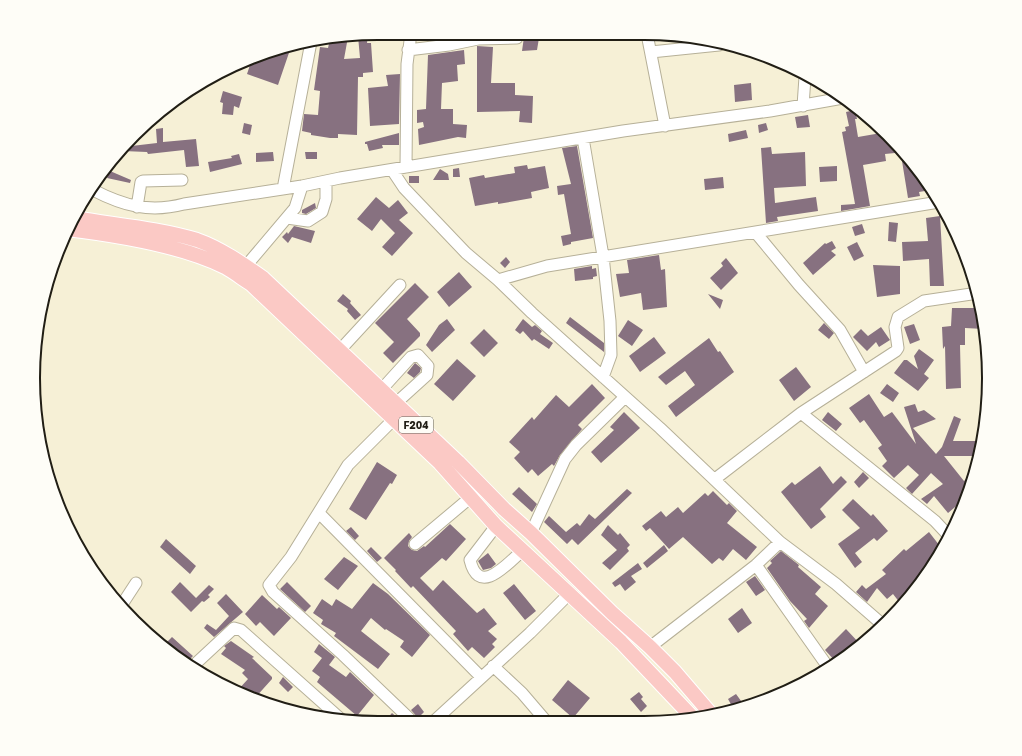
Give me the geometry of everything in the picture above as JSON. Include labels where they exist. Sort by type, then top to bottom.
[{"type":"main road","name":"F204","points":[[80,219],[172,234],[198,241],[246,266],[275,289],[458,462],[504,509],[531,532],[612,613],[675,672],[708,710]]},
{"type":"main road","name":"F204","points":[[74,230],[139,241],[197,256],[225,267],[251,284],[440,463],[496,526],[570,593],[638,660],[688,713]]},
{"type":"street","points":[[406,167],[409,40]]},
{"type":"street","points":[[408,50],[449,46],[474,40]]},
{"type":"street","points":[[648,40],[665,126]]},
{"type":"street","points":[[651,52],[710,46]]},
{"type":"street","points":[[283,189],[310,47]]},
{"type":"street","points":[[803,106],[805,81]]},
{"type":"street","points":[[96,192],[137,207],[148,209],[171,207],[643,128],[803,106],[835,100]]},
{"type":"street","points":[[583,138],[603,256],[611,343],[611,354],[603,377]]},
{"type":"street","points":[[392,170],[404,188],[466,253],[498,280],[532,313],[715,479],[780,542],[836,584],[880,620]]},
{"type":"street","points":[[137,207],[141,182],[182,180]]},
{"type":"street","points":[[287,218],[308,221],[322,212],[326,199],[326,182]]},
{"type":"street","points":[[246,266],[295,208],[302,186]]},
{"type":"street","points":[[498,280],[547,266],[603,256],[756,233],[933,203]]},
{"type":"street","points":[[756,233],[799,285],[840,330],[864,372]]},
{"type":"street","points":[[340,350],[400,285]]},
{"type":"street","points":[[715,479],[801,414],[898,348],[895,327],[898,317],[903,313],[924,301],[971,294]]},
{"type":"street","points":[[381,390],[411,357],[418,355],[428,366],[427,375],[395,404]]},
{"type":"street","points":[[531,532],[565,458],[576,445],[625,397]]},
{"type":"street","points":[[801,414],[935,521],[945,531]]},
{"type":"street","points":[[393,420],[348,466],[291,557],[268,585],[273,592],[343,655],[407,716]]},
{"type":"street","points":[[415,544],[471,497]]},
{"type":"street","points":[[319,513],[481,677]]},
{"type":"street","points":[[496,526],[470,560],[472,568],[478,574],[483,578],[488,578],[501,570],[523,550]]},
{"type":"street","points":[[650,647],[756,565],[780,542]]},
{"type":"street","points":[[756,565],[825,663]]},
{"type":"street","points":[[124,601],[136,583]]},
{"type":"street","points":[[440,716],[530,633],[570,593]]},
{"type":"street","points":[[196,663],[234,628],[241,630],[334,713]]},
{"type":"street","points":[[493,666],[522,694],[542,716]]},
{"type":"building","points":[[367,40],[367,43],[371,43],[373,72],[363,73],[363,77],[358,77],[357,135],[338,134],[338,138],[330,138],[311,135],[311,133],[302,131],[304,114],[318,115],[320,91],[314,90],[320,47],[328,48],[329,44],[347,42],[344,59],[360,58],[358,41]]},
{"type":"building","points":[[524,40],[539,40],[537,50],[522,51]]},
{"type":"building","points":[[477,46],[493,47],[491,83],[515,83],[515,95],[533,96],[532,123],[519,122],[520,111],[477,112]]},
{"type":"building","points":[[464,50],[465,64],[457,65],[458,81],[442,83],[441,109],[453,109],[453,124],[467,125],[466,138],[458,137],[419,145],[418,129],[424,127],[423,122],[417,123],[417,110],[426,109],[428,55]]},
{"type":"building","points":[[289,53],[278,85],[247,74],[250,66]]},
{"type":"building","points":[[400,74],[399,124],[370,126],[368,88],[388,86],[386,75]]},
{"type":"building","points":[[751,83],[752,100],[735,102],[734,85]]},
{"type":"building","points":[[223,91],[242,97],[239,108],[234,106],[233,115],[222,114],[223,103],[220,102]]},
{"type":"building","points":[[851,111],[856,115],[857,119],[855,119],[858,137],[877,134],[895,153],[885,154],[886,161],[863,165],[870,206],[841,211],[841,205],[855,204],[842,132],[846,131],[845,127],[849,126],[846,112]]},
{"type":"building","points":[[808,115],[810,127],[797,128],[795,117]]},
{"type":"building","points":[[244,123],[252,125],[250,135],[242,133]]},
{"type":"building","points":[[766,123],[768,130],[759,133],[758,125]]},
{"type":"building","points":[[163,128],[163,142],[196,139],[199,166],[186,167],[184,150],[148,154],[147,152],[128,151],[133,146],[157,143],[156,129]]},
{"type":"building","points":[[746,130],[748,138],[729,142],[728,134]]},
{"type":"building","points":[[399,133],[399,145],[382,145],[383,148],[369,151],[367,144],[365,144],[365,142]]},
{"type":"building","points":[[577,146],[593,238],[571,242],[571,244],[563,246],[561,236],[571,234],[564,194],[558,195],[557,186],[571,184],[562,148]]},
{"type":"building","points":[[771,147],[772,154],[805,152],[806,186],[774,188],[775,203],[816,197],[818,211],[777,217],[778,221],[766,223],[761,148]]},
{"type":"building","points":[[273,152],[274,161],[256,162],[256,153]]},
{"type":"building","points":[[305,152],[317,152],[317,159],[306,159]]},
{"type":"building","points":[[239,154],[242,164],[210,172],[208,162],[232,158],[231,156]]},
{"type":"building","points":[[902,161],[926,191],[919,192],[920,196],[908,198]]},
{"type":"building","points":[[527,165],[528,169],[545,166],[549,188],[531,192],[532,198],[498,204],[498,202],[475,206],[469,178],[484,175],[485,178],[515,173],[514,167]]},
{"type":"building","points":[[837,166],[837,181],[820,182],[819,167]]},
{"type":"building","points":[[459,168],[460,177],[453,177],[453,169]]},
{"type":"building","points":[[440,169],[448,174],[449,180],[433,180]]},
{"type":"building","points":[[111,171],[131,180],[130,183],[107,178]]},
{"type":"building","points":[[409,176],[419,176],[419,183],[409,183]]},
{"type":"building","points":[[723,177],[724,188],[705,190],[704,179]]},
{"type":"building","points":[[376,197],[389,208],[398,200],[408,213],[399,220],[413,233],[392,256],[382,247],[395,233],[381,219],[372,231],[357,219]]},
{"type":"building","points":[[315,203],[316,208],[306,214],[302,213],[302,210]]},
{"type":"building","points":[[940,216],[944,286],[930,286],[929,259],[903,261],[902,242],[928,241],[926,218]]},
{"type":"building","points":[[889,222],[898,223],[896,242],[888,241]]},
{"type":"building","points":[[862,224],[865,233],[855,236],[852,227]]},
{"type":"building","points":[[294,226],[315,231],[311,243],[292,237],[288,243],[282,237],[287,232],[288,234]]},
{"type":"building","points":[[832,241],[836,248],[831,251],[836,255],[813,275],[803,263],[825,243],[826,244]]},
{"type":"building","points":[[857,242],[864,256],[854,261],[847,247]]},
{"type":"building","points":[[659,255],[661,270],[665,269],[667,307],[643,310],[641,293],[620,297],[616,274],[629,273],[627,260]]},
{"type":"building","points":[[506,257],[510,262],[505,268],[500,263]]},
{"type":"building","points":[[726,258],[738,273],[721,290],[710,278],[723,266],[721,263]]},
{"type":"building","points":[[873,265],[900,266],[900,294],[877,297]]},
{"type":"building","points":[[592,266],[592,269],[596,268],[597,276],[593,277],[593,279],[575,281],[574,269]]},
{"type":"building","points":[[459,272],[472,287],[449,307],[437,292]]},
{"type":"building","points":[[415,283],[429,297],[407,319],[420,333],[420,336],[393,363],[383,353],[394,342],[375,323]]},
{"type":"building","points":[[343,294],[351,301],[350,303],[361,315],[355,320],[347,311],[348,309],[337,301]]},
{"type":"building","points":[[708,294],[723,300],[720,309]]},
{"type":"building","points":[[952,308],[975,308],[978,329],[965,328],[965,345],[960,345],[961,388],[946,389],[945,346],[943,349],[942,327],[951,326]]},
{"type":"building","points":[[570,317],[604,343],[604,352],[566,323]]},
{"type":"building","points":[[447,319],[455,330],[432,352],[426,345],[439,325]]},
{"type":"building","points":[[523,319],[532,327],[535,325],[542,331],[540,334],[553,343],[549,349],[534,339],[532,341],[523,331],[520,334],[515,330]]},
{"type":"building","points":[[628,320],[643,330],[632,346],[618,336]]},
{"type":"building","points":[[824,323],[834,333],[829,339],[818,330]]},
{"type":"building","points":[[914,324],[920,340],[910,344],[904,327]]},
{"type":"building","points":[[881,327],[890,340],[879,347],[876,342],[867,351],[853,337],[861,329],[868,336]]},
{"type":"building","points":[[484,329],[498,343],[484,357],[470,343]]},
{"type":"building","points":[[654,337],[666,353],[640,372],[629,356]]},
{"type":"building","points":[[709,338],[734,372],[676,417],[668,406],[695,385],[685,371],[666,385],[658,377]]},
{"type":"building","points":[[919,349],[934,360],[924,374],[929,378],[918,391],[894,373],[904,360],[907,360],[918,369],[914,356]]},
{"type":"building","points":[[457,359],[476,376],[453,401],[434,384]]},
{"type":"building","points":[[415,363],[421,368],[420,372],[414,378],[407,373]]},
{"type":"building","points":[[796,367],[811,387],[794,401],[779,380]]},
{"type":"building","points":[[592,384],[605,398],[578,425],[582,429],[560,455],[554,466],[552,464],[538,476],[532,469],[528,473],[514,458],[520,452],[509,442],[532,417],[534,420],[556,395],[569,407]]},
{"type":"building","points":[[887,384],[899,393],[893,402],[880,393]]},
{"type":"building","points":[[869,394],[884,417],[892,412],[916,444],[904,407],[915,404],[918,412],[924,410],[936,419],[913,428],[936,454],[942,447],[954,416],[961,419],[953,441],[976,441],[973,456],[944,456],[964,481],[966,479],[956,506],[948,513],[934,496],[927,504],[921,499],[943,484],[931,473],[912,494],[906,488],[919,475],[908,465],[894,478],[882,466],[887,461],[878,448],[882,445],[864,420],[860,423],[849,408]]},
{"type":"building","points":[[624,412],[640,428],[601,463],[591,452],[614,430],[610,427]]},
{"type":"building","points":[[828,412],[842,424],[836,431],[822,420]]},
{"type":"building","points":[[377,462],[397,475],[392,484],[390,483],[366,520],[349,509]]},
{"type":"building","points":[[820,466],[833,484],[841,476],[847,482],[820,509],[826,517],[811,529],[781,492],[792,482],[795,485]]},
{"type":"building","points":[[863,472],[869,478],[859,488],[854,482]]},
{"type":"building","points":[[519,487],[537,504],[532,512],[512,494]]},
{"type":"building","points":[[627,489],[632,493],[578,545],[572,539],[567,544],[544,522],[549,516],[566,532],[577,523],[580,526],[589,514],[595,519]]},
{"type":"building","points":[[713,491],[727,505],[729,503],[737,511],[727,523],[757,547],[746,560],[733,549],[723,561],[719,558],[712,564],[683,537],[669,549],[650,528],[646,531],[642,526],[661,511],[666,517],[678,507],[683,513],[705,493],[708,496]]},
{"type":"building","points":[[853,499],[871,516],[873,514],[888,531],[877,541],[874,538],[855,553],[862,562],[855,568],[838,544],[860,528],[842,510]]},
{"type":"building","points":[[450,524],[466,539],[446,561],[442,558],[420,578],[433,591],[443,580],[477,613],[484,608],[497,624],[488,631],[497,639],[492,644],[495,647],[484,658],[472,647],[468,651],[453,634],[456,631],[413,586],[411,588],[384,558],[409,533],[412,537],[408,546],[412,550],[417,551],[424,546],[425,547]]},
{"type":"building","points":[[608,525],[618,535],[620,533],[630,545],[627,548],[629,551],[610,570],[602,563],[617,550],[601,535]]},
{"type":"building","points":[[351,527],[359,536],[355,540],[346,531]]},
{"type":"building","points":[[929,532],[938,544],[925,566],[898,601],[893,594],[887,599],[877,588],[867,602],[856,592],[862,585],[866,589],[886,574],[882,570],[904,549],[906,551]]},
{"type":"building","points":[[166,539],[196,566],[190,574],[160,547]]},
{"type":"building","points":[[664,545],[668,551],[647,568],[643,563]]},
{"type":"building","points":[[371,547],[382,558],[377,562],[367,551]]},
{"type":"building","points":[[781,551],[799,565],[798,567],[821,587],[815,594],[828,606],[809,628],[804,621],[807,619],[790,601],[767,568],[772,563],[770,561]]},
{"type":"building","points":[[488,553],[496,564],[491,568],[483,570],[478,561]]},
{"type":"building","points":[[344,557],[358,566],[338,590],[324,579]]},
{"type":"building","points":[[638,563],[642,569],[631,576],[636,582],[625,591],[620,584],[615,587],[612,583]]},
{"type":"building","points":[[755,576],[765,590],[756,596],[746,582]]},
{"type":"building","points":[[180,582],[196,598],[209,585],[214,589],[208,595],[210,597],[204,602],[202,601],[191,612],[171,592]]},
{"type":"building","points":[[287,582],[311,606],[305,612],[280,589]]},
{"type":"building","points":[[373,583],[388,594],[430,635],[412,657],[400,647],[404,641],[386,629],[385,630],[371,618],[361,631],[390,654],[378,669],[334,636],[336,633],[321,624],[323,620],[313,613],[322,599],[332,606],[336,599],[352,609]]},
{"type":"building","points":[[514,584],[536,611],[525,620],[503,593]]},
{"type":"building","points":[[226,594],[243,612],[214,637],[204,628],[207,624],[216,630],[229,616],[217,603]]},
{"type":"building","points":[[262,595],[277,609],[279,607],[291,618],[274,636],[260,622],[256,626],[245,614]]},
{"type":"building","points":[[742,608],[752,623],[738,633],[728,619]]},
{"type":"building","points":[[846,629],[857,640],[833,658],[825,650]]},
{"type":"building","points":[[172,637],[193,656],[190,659],[167,642]]},
{"type":"building","points":[[231,641],[254,657],[252,658],[272,677],[272,679],[259,694],[241,686],[248,679],[242,673],[245,670],[221,654],[226,648],[224,646]]},
{"type":"building","points":[[319,644],[335,657],[329,665],[346,677],[350,672],[374,695],[358,715],[317,682],[320,677],[312,671],[322,658],[314,652]]},
{"type":"building","points":[[283,677],[293,687],[288,692],[279,683]]},
{"type":"building","points":[[568,680],[590,698],[575,716],[571,716],[552,700]]},
{"type":"building","points":[[639,692],[643,697],[641,699],[647,706],[641,712],[630,699]]},
{"type":"building","points":[[736,694],[741,701],[731,704],[728,699]]},
{"type":"building","points":[[418,704],[424,712],[420,716],[416,716],[411,710]]}]
